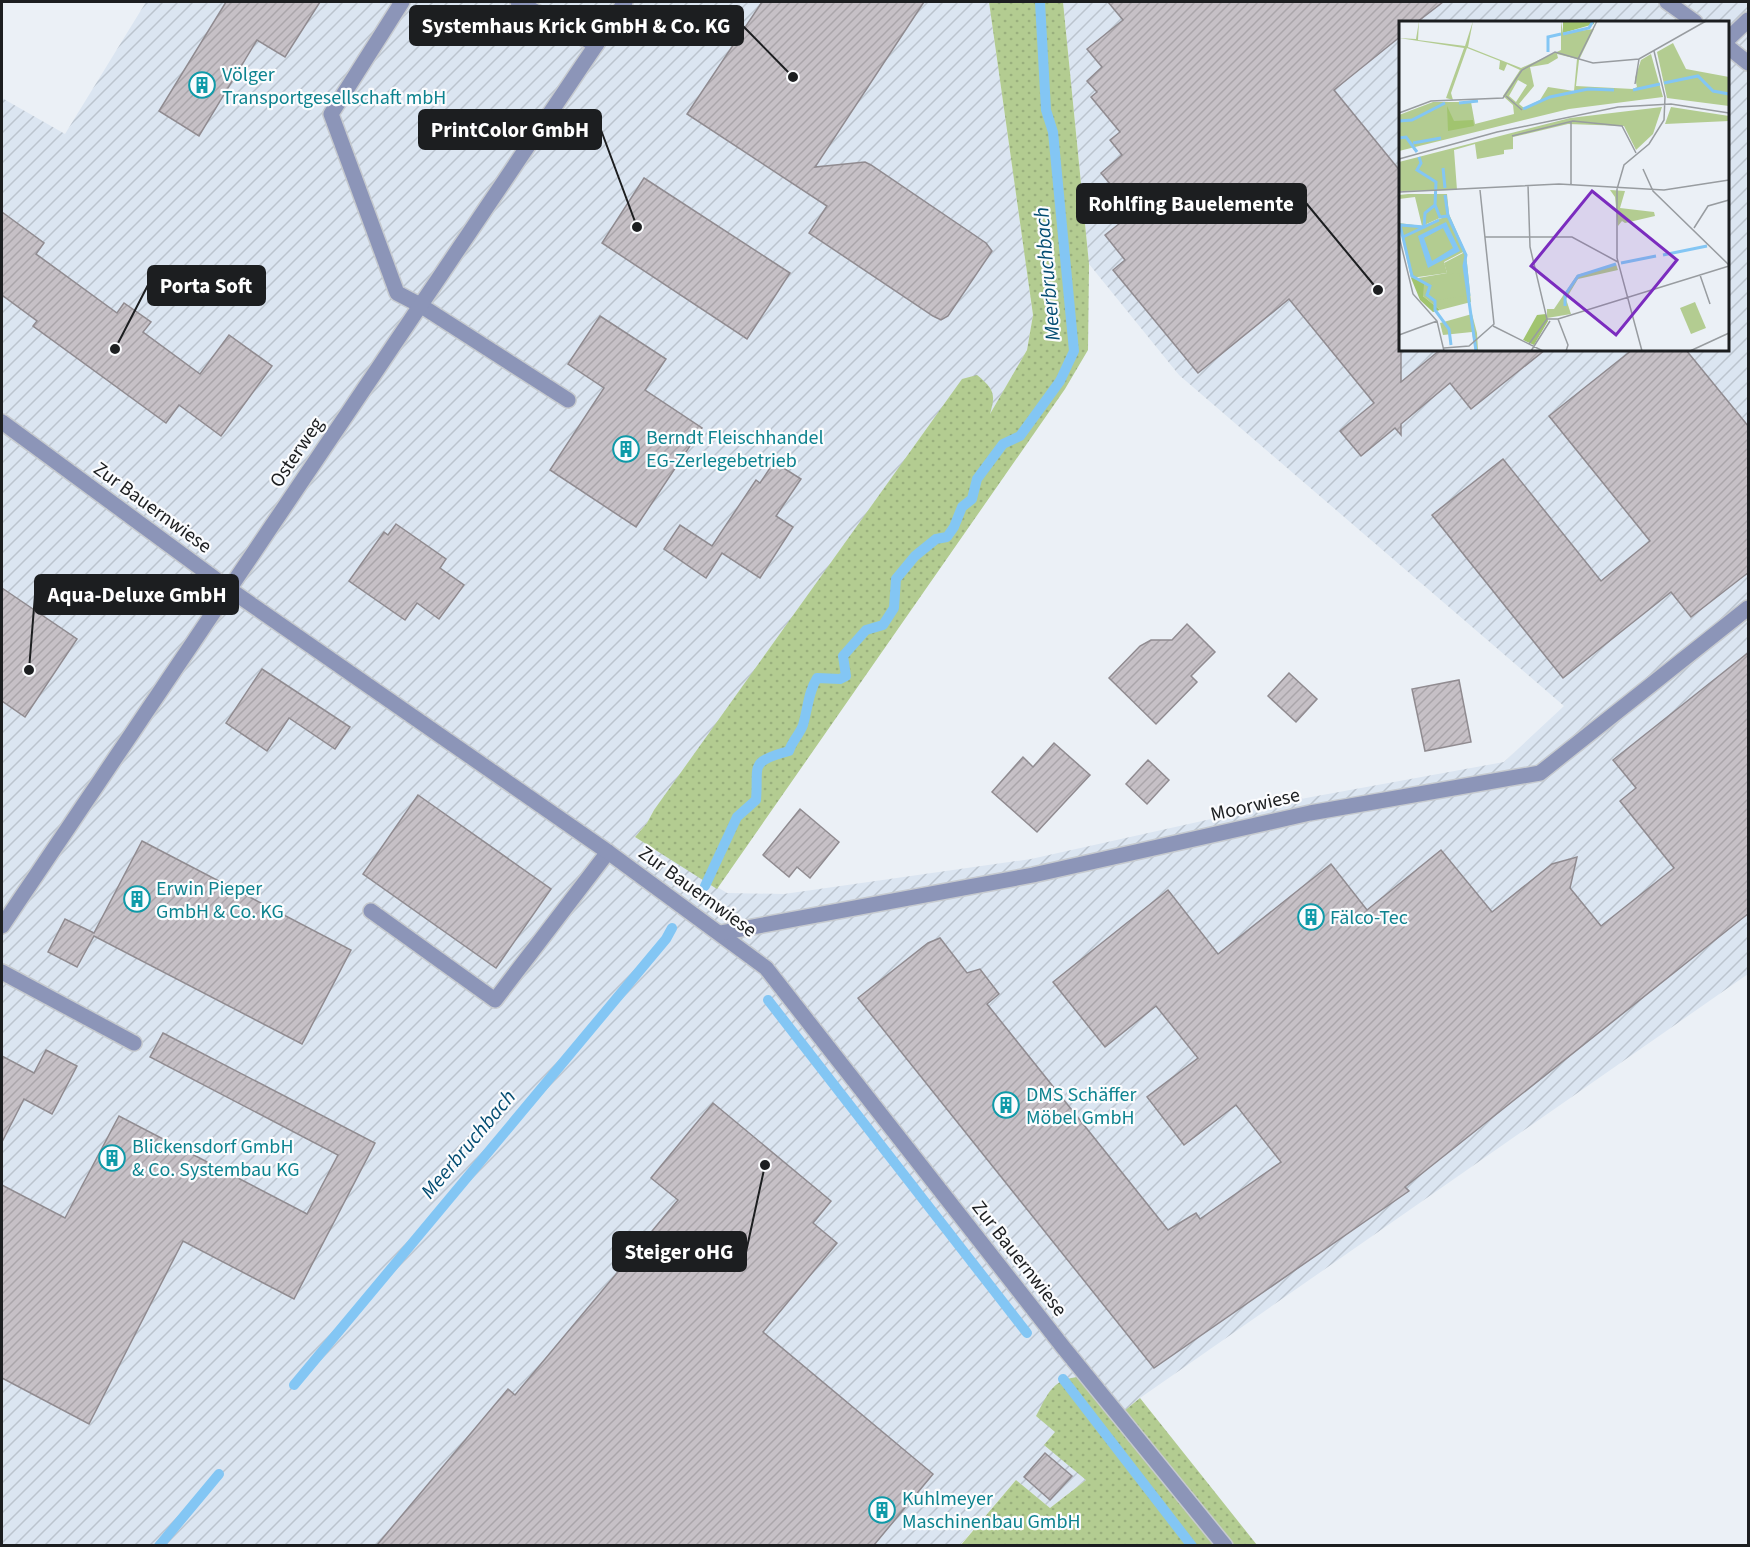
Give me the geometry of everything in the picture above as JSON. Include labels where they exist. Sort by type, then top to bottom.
[{"type":"street","points":[[402,2],[331,114],[397,293],[420,305],[568,400]]},
{"type":"street","points":[[518,2],[596,45]]},
{"type":"street","name":"Osterweg","points":[[2,926],[625,2]]},
{"type":"street","points":[[1667,2],[1694,21]]},
{"type":"street","points":[[1729,38],[1749,20]]},
{"type":"street","points":[[1729,48],[1749,63]]},
{"type":"street","name":"Zur Bauernwiese","points":[[2,422],[229,589],[609,852],[766,968],[1063,1347],[1226,1545]]},
{"type":"street","name":"Moorwiese","points":[[720,933],[1033,875],[1310,813],[1540,773],[1749,608]]},
{"type":"street","points":[[370,911],[495,1000],[609,852]]},
{"type":"street","points":[[2,972],[134,1043]]},
{"type":"path","points":[[707,12],[741,33]]},
{"type":"shaded area","points":[[146,2],[989,2],[1033,315],[1027,350],[981,430],[654,810],[635,837],[727,893],[784,894],[1031,859],[1306,798],[1504,762],[1564,706],[1179,375],[1089,264],[1063,2],[1748,2],[1748,974],[1140,1398],[1113,1420],[1088,1384],[1055,1432],[1086,1480],[1050,1508],[1016,1480],[960,1545],[2,1546],[2,98],[65,134]]},
{"type":"green space","points":[[989,2],[1063,2],[1089,264],[1088,350],[1065,389],[717,889],[635,837],[962,379],[977,375],[987,384],[993,397],[990,414],[1027,350],[1033,315]]},
{"type":"green space","points":[[1081,1377],[1113,1420],[1140,1398],[1257,1545],[960,1546],[1016,1480],[1050,1508],[1086,1480],[1044,1445],[1055,1432],[1036,1416],[1048,1394],[1057,1384],[1063,1380]]},
{"type":"building","name":"Völger Transportgesellschaft mbH","points":[[226,2],[320,2],[285,57],[257,40],[199,136],[159,111]]},
{"type":"building","points":[[762,2],[924,2],[815,167],[865,162],[986,243],[992,251],[948,316],[941,320],[933,316],[809,233],[827,206],[687,114]]},
{"type":"building","points":[[1108,2],[1443,2],[1418,21],[1399,21],[1399,38],[1334,90],[1399,170],[1401,382],[1439,351],[1544,351],[1471,409],[1450,383],[1401,424],[1401,435],[1395,428],[1361,456],[1340,431],[1374,403],[1289,299],[1198,373],[1113,270],[1125,260],[1105,235],[1124,220],[1111,205],[1121,197],[1101,173],[1122,155],[1110,140],[1120,132],[1091,97],[1097,92],[1087,81],[1102,67],[1087,49],[1123,20]]},
{"type":"building","points":[[644,178],[790,273],[747,339],[602,243]]},
{"type":"building","points":[[2,212],[44,243],[36,254],[117,313],[124,303],[151,322],[143,332],[200,374],[229,335],[272,366],[221,436],[179,405],[166,423],[33,326],[37,321],[2,295]]},
{"type":"building","name":"Berndt Fleischhandel EG-Zerlegebetrieb","points":[[600,316],[666,359],[645,390],[702,428],[636,527],[550,470],[604,388],[568,364]]},
{"type":"building","points":[[1631,351],[1687,351],[1749,427],[1749,572],[1691,617],[1671,592],[1563,678],[1432,515],[1503,459],[1601,581],[1650,541],[1549,416]]},
{"type":"building","points":[[774,462],[801,479],[776,516],[793,527],[760,578],[722,553],[706,578],[664,549],[680,525],[712,546],[756,480],[760,483]]},
{"type":"building","points":[[396,524],[446,559],[440,568],[464,585],[439,619],[417,603],[405,620],[349,581],[384,532],[388,535]]},
{"type":"building","points":[[2,588],[77,639],[25,717],[2,701]]},
{"type":"building","points":[[1187,624],[1215,652],[1191,676],[1197,682],[1156,724],[1109,678],[1140,646],[1151,640],[1172,640]]},
{"type":"building","points":[[1749,652],[1749,913],[1405,1187],[1409,1191],[1154,1368],[858,998],[928,943],[940,938],[967,973],[980,969],[999,994],[987,1004],[1168,1230],[1196,1213],[1200,1219],[1281,1162],[1236,1105],[1184,1145],[1147,1097],[1198,1058],[1156,1006],[1105,1047],[1053,982],[1168,890],[1218,954],[1331,864],[1367,910],[1441,850],[1492,912],[1552,864],[1577,857],[1570,888],[1601,926],[1674,868],[1620,801],[1636,788],[1613,760]]},
{"type":"building","points":[[262,669],[350,727],[335,749],[289,718],[267,751],[226,723]]},
{"type":"building","points":[[1289,673],[1317,699],[1296,722],[1268,696]]},
{"type":"building","points":[[1459,680],[1471,742],[1425,751],[1412,689]]},
{"type":"building","points":[[1054,743],[1090,775],[1037,832],[992,792],[1023,757],[1033,767]]},
{"type":"building","points":[[1148,760],[1169,780],[1147,804],[1126,784]]},
{"type":"building","points":[[418,795],[551,889],[496,968],[363,874]]},
{"type":"building","points":[[800,809],[839,842],[810,878],[797,867],[789,877],[763,855]]},
{"type":"building","points":[[142,841],[351,950],[302,1044],[94,936],[77,967],[48,952],[65,919],[94,933]]},
{"type":"building","points":[[163,1033],[375,1143],[294,1299],[183,1241],[89,1424],[2,1378],[2,1185],[65,1218],[119,1116],[307,1214],[338,1155],[150,1057]]},
{"type":"building","points":[[46,1050],[77,1066],[52,1114],[24,1099],[2,1142],[2,1056],[34,1073]]},
{"type":"building","points":[[713,1103],[831,1201],[813,1223],[837,1243],[763,1332],[933,1474],[874,1545],[377,1545],[508,1389],[515,1395],[678,1200],[651,1178]]},
{"type":"building","points":[[1045,1453],[1072,1476],[1050,1500],[1024,1477]]},
{"type":"waterway","name":"Meerbruchbach","points":[[705,886],[737,817],[756,800],[758,766],[767,758],[789,751],[803,725],[817,678],[840,679],[846,676],[843,656],[866,630],[883,625],[894,608],[896,579],[915,556],[936,539],[947,537],[962,507],[972,499],[977,479],[1003,444],[1020,436],[1060,381],[1074,351],[1053,132],[1046,110],[1040,2]]},
{"type":"waterway","name":"Meerbruchbach","points":[[294,1385],[666,939],[672,928]]},
{"type":"waterway","points":[[768,1000],[1027,1333]]},
{"type":"waterway","points":[[1063,1379],[1192,1546]]},
{"type":"waterway","name":"Meerbruchbach","points":[[159,1546],[219,1474]]},
{"type":"place","name":"Systemhaus Krick GmbH & Co. KG","points":[[793,77]]},
{"type":"place","name":"Völger Transportgesellschaft mbH","points":[[202,85]]},
{"type":"place","name":"PrintColor GmbH","points":[[637,227]]},
{"type":"place","name":"Rohlfing Bauelemente","points":[[1378,290]]},
{"type":"place","name":"Porta Soft","points":[[115,349]]},
{"type":"place","name":"Berndt Fleischhandel EG-Zerlegebetrieb","points":[[626,449]]},
{"type":"place","name":"Aqua-Deluxe GmbH","points":[[29,670]]},
{"type":"place","name":"Erwin Pieper GmbH & Co. KG","points":[[137,899]]},
{"type":"place","name":"Fälco-Tec","points":[[1311,917]]},
{"type":"place","name":"DMS Schäffer Möbel GmbH","points":[[1006,1105]]},
{"type":"place","name":"Blickensdorf GmbH & Co. Systembau KG","points":[[112,1158]]},
{"type":"place","name":"Steiger oHG","points":[[765,1165]]},
{"type":"place","name":"Kuhlmeyer Maschinenbau GmbH","points":[[882,1510]]}]
